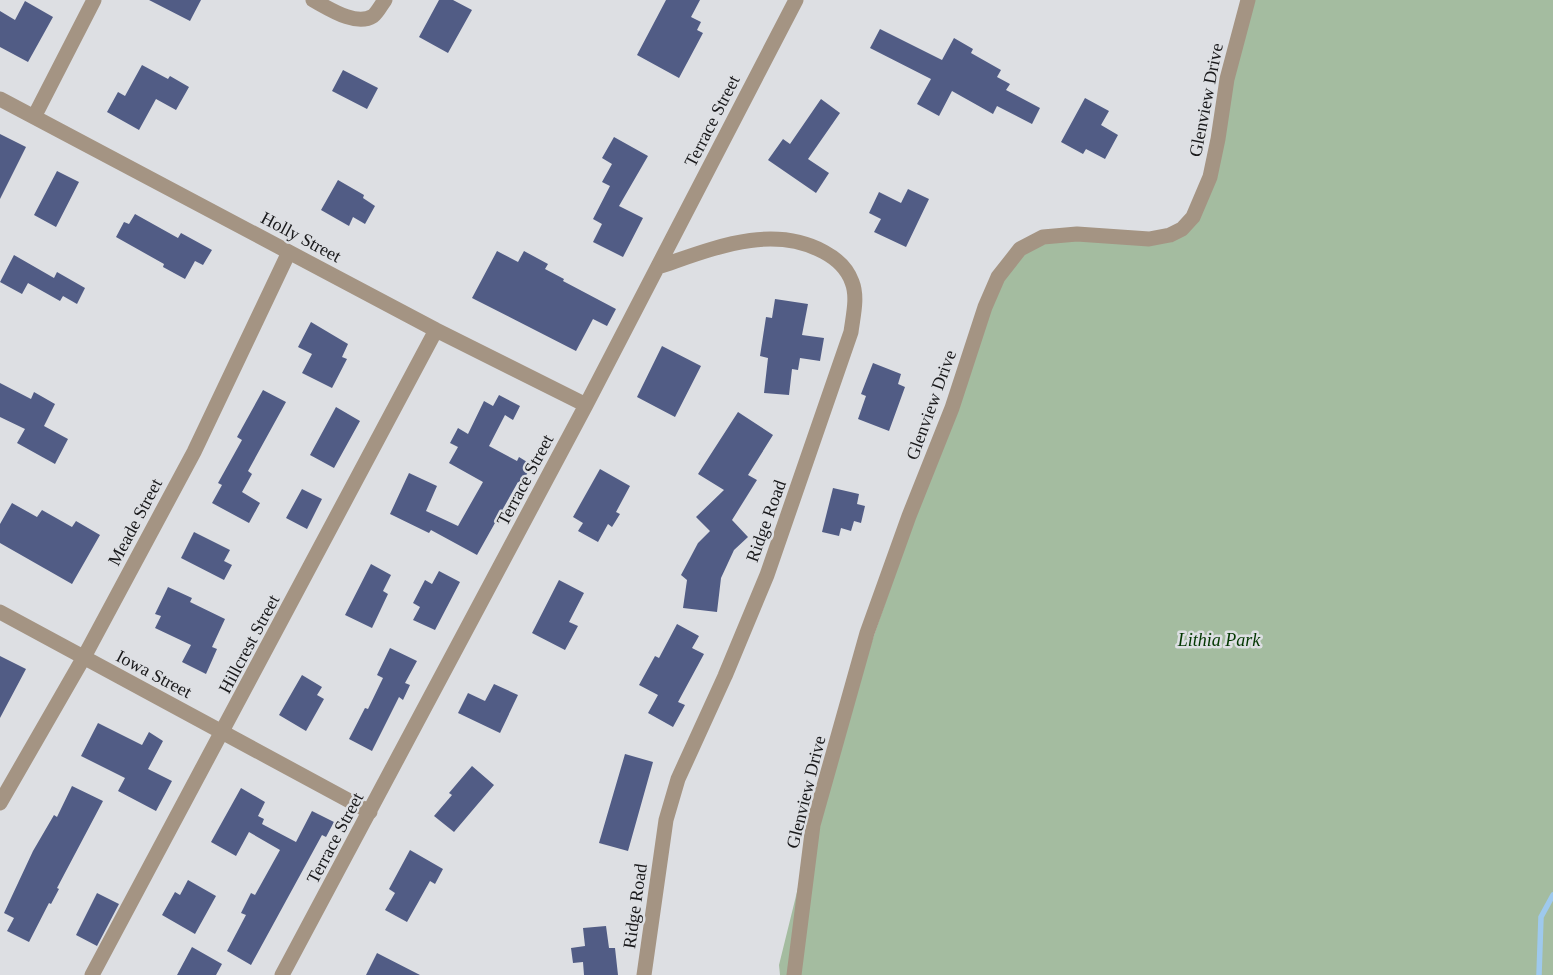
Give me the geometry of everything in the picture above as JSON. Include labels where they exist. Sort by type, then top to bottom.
[{"type":"street","points":[[34,117],[94,0]]},
{"type":"street","points":[[313,0],[340,14],[356,19],[368,18],[374,15],[385,0]]},
{"type":"street","name":"Terrace Street","points":[[282,975],[586,405],[796,0]]},
{"type":"street","name":"Glenview Drive","points":[[794,975],[813,826],[867,633],[909,516],[952,408],[985,307],[998,277],[1020,249],[1043,237],[1077,234],[1150,239],[1170,235],[1182,229],[1193,217],[1210,177],[1227,79],[1248,0]]},
{"type":"street","name":"Holly Street","points":[[0,99],[436,330],[586,405]]},
{"type":"street","name":"Ridge Road","points":[[644,975],[666,820],[678,778],[725,676],[783,533],[851,332],[855,299],[853,284],[845,268],[831,256],[810,244],[788,239],[767,238],[725,244],[658,266]]},
{"type":"street","name":"Meade Street","points":[[0,804],[84,657],[194,452],[289,252]]},
{"type":"street","name":"Hillcrest Street","points":[[92,975],[436,330]]},
{"type":"street","name":"Iowa Street","points":[[0,612],[370,812]]},
{"type":"green space","name":"Lithia Park","points":[[1248,0],[1553,0],[1553,975],[780,975],[779,965],[826,774],[998,277],[1043,237],[1149,239],[1193,217]]},
{"type":"building","points":[[149,0],[201,0],[190,21]]},
{"type":"building","points":[[439,0],[453,0],[472,10],[448,53],[419,37]]},
{"type":"building","points":[[666,0],[700,0],[691,17],[701,22],[697,30],[703,33],[679,78],[637,55]]},
{"type":"building","points":[[25,1],[53,17],[28,62],[0,47],[0,11],[15,20]]},
{"type":"building","points":[[880,29],[942,60],[954,38],[973,49],[971,53],[1001,70],[997,77],[1010,84],[1006,90],[1040,108],[1032,124],[997,106],[993,114],[952,91],[939,116],[917,104],[931,79],[870,48]]},
{"type":"building","points":[[142,65],[168,79],[170,76],[189,87],[176,110],[156,99],[139,130],[107,112],[118,92],[125,96]]},
{"type":"building","points":[[343,70],[378,88],[367,109],[332,91]]},
{"type":"building","points":[[1085,98],[1109,111],[1101,125],[1118,135],[1105,159],[1086,149],[1083,154],[1061,142]]},
{"type":"building","points":[[821,99],[840,113],[808,159],[829,173],[816,193],[768,160],[783,139],[790,144]]},
{"type":"building","points":[[0,134],[26,147],[0,199]]},
{"type":"building","points":[[614,137],[648,156],[619,206],[643,218],[623,257],[593,242],[602,224],[593,219],[610,186],[602,182],[612,164],[602,158]]},
{"type":"building","points":[[57,171],[79,182],[56,227],[34,215]]},
{"type":"building","points":[[338,180],[364,195],[363,198],[375,206],[365,224],[353,217],[349,226],[321,210]]},
{"type":"building","points":[[908,189],[929,199],[906,247],[874,232],[881,219],[869,213],[879,192],[901,203]]},
{"type":"building","points":[[135,214],[178,238],[181,233],[212,250],[203,265],[195,261],[185,279],[163,267],[164,264],[116,237],[124,222],[129,224]]},
{"type":"building","points":[[497,251],[518,262],[524,251],[548,264],[545,269],[564,279],[563,281],[616,309],[607,326],[593,319],[576,351],[472,298]]},
{"type":"building","points":[[14,255],[54,278],[57,272],[85,288],[77,304],[63,296],[60,301],[28,283],[22,294],[0,282]]},
{"type":"building","points":[[775,299],[808,304],[802,335],[824,338],[820,361],[800,358],[798,370],[792,369],[789,395],[764,393],[768,358],[760,356],[766,317],[772,318]]},
{"type":"building","points":[[311,322],[348,344],[342,357],[347,359],[332,388],[302,373],[312,354],[298,347]]},
{"type":"building","points":[[662,346],[701,366],[675,417],[637,397]]},
{"type":"building","points":[[873,363],[901,374],[898,384],[905,387],[889,431],[858,419],[866,396],[861,394]]},
{"type":"building","points":[[0,383],[31,399],[34,392],[55,404],[44,426],[68,439],[55,464],[17,443],[25,429],[0,417]]},
{"type":"building","points":[[263,390],[286,402],[248,471],[252,474],[242,492],[260,503],[249,523],[212,503],[222,485],[218,483],[242,440],[237,437]]},
{"type":"building","points":[[499,395],[520,406],[513,420],[505,415],[489,446],[517,461],[519,457],[532,465],[521,484],[518,482],[477,555],[431,530],[429,533],[390,514],[409,473],[437,486],[426,511],[458,526],[483,482],[449,463],[458,447],[450,443],[458,428],[468,434],[484,401],[493,406]]},
{"type":"building","points":[[336,407],[360,421],[334,468],[310,455]]},
{"type":"building","points":[[738,412],[773,435],[748,475],[757,480],[732,520],[748,537],[734,550],[721,578],[717,612],[683,608],[687,580],[681,575],[698,543],[710,531],[696,517],[724,490],[698,474]]},
{"type":"building","points":[[600,469],[630,486],[616,512],[620,514],[612,527],[608,524],[598,542],[578,531],[583,523],[573,517]]},
{"type":"building","points":[[833,488],[859,494],[857,504],[865,506],[861,523],[854,521],[851,531],[841,528],[839,536],[822,532]]},
{"type":"building","points":[[302,489],[322,499],[307,529],[286,518]]},
{"type":"building","points":[[12,503],[37,517],[42,510],[72,527],[76,521],[100,535],[72,584],[0,543],[0,524]]},
{"type":"building","points":[[194,532],[230,550],[224,561],[232,565],[224,580],[181,558]]},
{"type":"building","points":[[371,564],[391,575],[383,591],[388,594],[372,628],[345,615]]},
{"type":"building","points":[[439,571],[460,582],[435,630],[413,620],[420,607],[413,603],[425,580],[432,584]]},
{"type":"building","points":[[559,580],[584,593],[569,622],[578,626],[565,650],[532,633]]},
{"type":"building","points":[[168,587],[192,598],[190,602],[225,619],[212,647],[217,649],[206,674],[182,662],[191,645],[155,628],[161,616],[155,614]]},
{"type":"building","points":[[677,624],[699,636],[692,648],[704,654],[678,702],[685,705],[673,727],[648,713],[658,695],[639,685],[655,656],[659,658]]},
{"type":"building","points":[[390,648],[417,661],[405,683],[410,685],[403,700],[399,697],[372,751],[349,739],[365,708],[368,709],[383,678],[377,675]]},
{"type":"building","points":[[0,656],[26,669],[0,718]]},
{"type":"building","points":[[302,675],[322,687],[317,695],[324,699],[306,731],[279,715]]},
{"type":"building","points":[[494,684],[518,695],[500,733],[458,713],[468,693],[485,701]]},
{"type":"building","points":[[98,723],[142,745],[149,732],[163,741],[148,769],[172,781],[156,811],[118,791],[125,778],[81,756]]},
{"type":"building","points":[[625,754],[653,762],[628,851],[599,843]]},
{"type":"building","points":[[472,766],[494,785],[454,832],[434,816],[452,795],[449,793]]},
{"type":"building","points":[[72,786],[103,801],[57,888],[59,889],[51,904],[49,903],[29,942],[7,931],[14,918],[4,913],[33,851],[54,815],[57,817]]},
{"type":"building","points":[[241,788],[265,802],[258,816],[264,819],[262,824],[296,842],[312,811],[334,822],[326,837],[322,835],[251,965],[227,951],[246,915],[241,913],[251,893],[255,895],[280,850],[249,832],[236,856],[211,842]]},
{"type":"building","points":[[410,850],[443,869],[435,884],[430,881],[407,922],[385,910],[395,893],[389,889]]},
{"type":"building","points":[[188,880],[216,896],[195,934],[162,915],[175,892],[180,895]]},
{"type":"building","points":[[97,893],[119,904],[97,946],[76,935]]},
{"type":"building","points":[[606,926],[609,948],[615,948],[618,975],[584,975],[583,962],[573,963],[571,948],[585,946],[583,928]]},
{"type":"building","points":[[192,947],[222,964],[216,975],[177,975]]},
{"type":"building","points":[[377,953],[420,975],[366,975]]},
{"type":"waterway","points":[[1539,975],[1541,917],[1553,895]]}]
